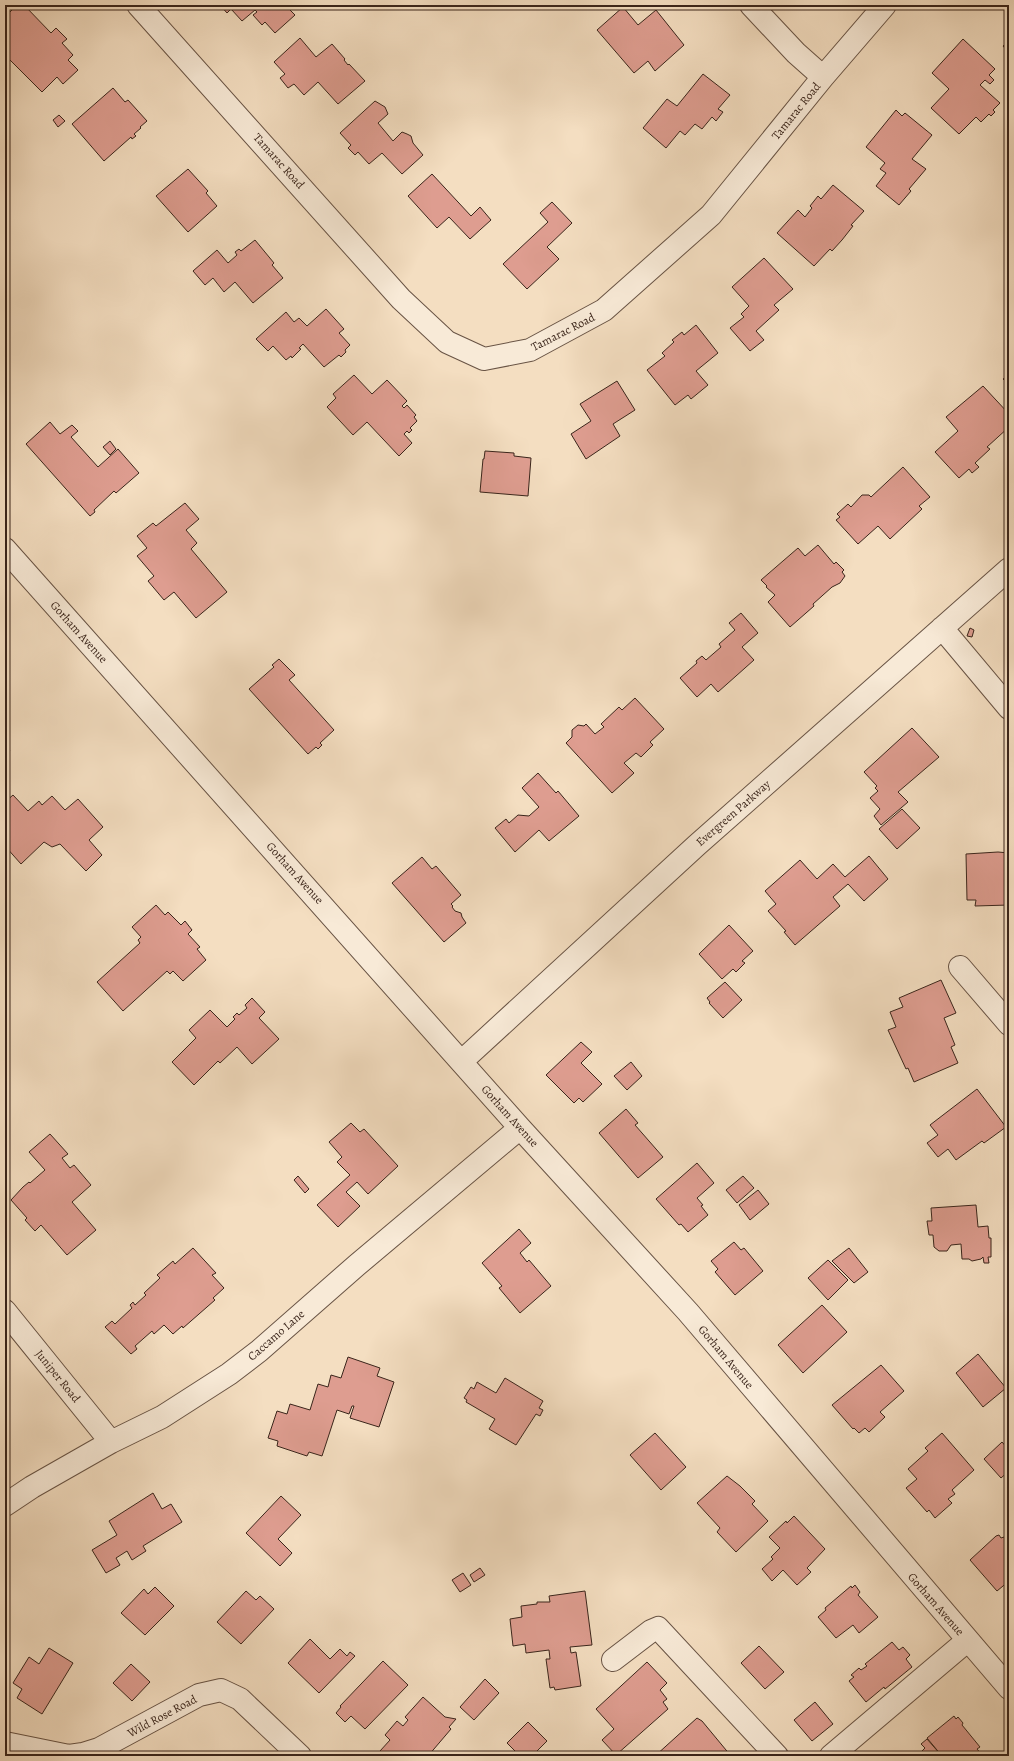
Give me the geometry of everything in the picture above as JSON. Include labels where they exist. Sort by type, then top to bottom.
[{"type":"street","name":"Tamarac Road","points":[[138,5],[401,299],[447,342],[484,359],[530,350],[604,310],[711,216],[823,77],[885,5]]},
{"type":"street","points":[[751,5],[796,53],[823,77]]},
{"type":"street","name":"Gorham Avenue","points":[[5,549],[520,1128],[688,1312],[1009,1688]]},
{"type":"street","name":"Evergreen Parkway","points":[[462,1061],[697,845],[1009,569]]},
{"type":"street","points":[[942,628],[1009,708]]},
{"type":"street","points":[[960,967],[1009,1024]]},
{"type":"street","name":"Caccamo Lane","points":[[5,1505],[32,1487],[111,1442],[162,1418],[201,1394],[247,1360],[520,1128]]},
{"type":"street","name":"Juniper Road","points":[[5,1311],[111,1442]]},
{"type":"street","points":[[613,1660],[651,1631],[658,1628],[777,1756]]},
{"type":"street","points":[[831,1756],[968,1640]]},
{"type":"street","name":"Wild Rose Road","points":[[5,1743],[69,1756],[83,1754],[100,1749],[199,1696],[221,1690],[240,1699],[300,1756]]},
{"type":"building","points":[[17,5],[24,5],[51,33],[56,28],[67,39],[62,43],[73,55],[68,60],[78,70],[63,84],[57,77],[42,92],[5,55],[8,52],[5,48],[5,17]]},
{"type":"building","points":[[220,5],[291,5],[293,7],[290,10],[295,15],[275,33],[265,22],[262,25],[253,15],[257,12],[255,10],[242,21],[231,9],[227,13]]},
{"type":"building","points":[[623,7],[638,25],[656,10],[684,45],[655,71],[648,61],[634,73],[597,30]]},
{"type":"building","points":[[300,38],[316,57],[332,44],[345,59],[344,60],[348,65],[349,64],[365,81],[338,104],[318,82],[304,95],[294,84],[288,88],[280,78],[285,74],[274,62]]},
{"type":"building","points":[[963,39],[995,69],[989,75],[994,80],[990,84],[985,80],[980,85],[1000,103],[993,110],[995,112],[991,116],[989,114],[981,122],[976,117],[959,134],[931,108],[949,89],[932,73]]},
{"type":"building","points":[[1009,41],[1009,53],[1003,46]]},
{"type":"building","points":[[703,74],[730,95],[718,109],[723,112],[716,121],[712,117],[702,129],[695,124],[685,135],[680,131],[666,148],[643,128],[667,99],[677,106]]},
{"type":"building","points":[[113,88],[125,102],[128,100],[147,121],[134,134],[136,136],[132,139],[131,137],[104,161],[72,124]]},
{"type":"building","points":[[375,101],[385,107],[388,114],[378,123],[393,141],[402,132],[407,134],[411,136],[413,143],[423,155],[402,174],[382,153],[369,164],[358,152],[355,155],[348,148],[351,145],[340,133]]},
{"type":"building","points":[[896,110],[902,116],[905,113],[932,135],[912,159],[926,169],[909,189],[911,191],[899,205],[876,186],[886,173],[880,169],[885,163],[866,147]]},
{"type":"building","points":[[59,115],[65,121],[58,127],[53,120]]},
{"type":"building","points":[[188,169],[208,191],[206,193],[217,206],[188,232],[156,196]]},
{"type":"building","points":[[432,174],[471,216],[480,207],[491,220],[470,239],[449,217],[437,228],[408,196]]},
{"type":"building","points":[[833,185],[864,211],[851,225],[853,226],[832,251],[830,249],[814,266],[777,233],[798,210],[805,217],[812,208],[810,206],[818,196],[821,199]]},
{"type":"building","points":[[552,202],[572,223],[547,247],[559,259],[527,289],[503,264],[548,222],[540,213]]},
{"type":"building","points":[[255,240],[274,263],[272,265],[283,278],[253,303],[235,282],[224,292],[213,278],[205,285],[193,271],[217,250],[228,263],[237,255],[235,252],[239,249],[241,251]]},
{"type":"building","points":[[764,258],[793,289],[774,305],[779,310],[756,331],[764,340],[750,351],[730,328],[744,317],[741,314],[749,306],[732,287]]},
{"type":"building","points":[[326,309],[344,329],[339,333],[350,345],[341,357],[339,355],[324,367],[303,344],[299,348],[301,349],[292,358],[291,356],[286,360],[273,346],[268,351],[256,339],[286,312],[294,322],[299,318],[307,326]]},
{"type":"building","points":[[696,325],[718,353],[696,371],[708,385],[691,399],[688,395],[675,405],[647,370],[665,356],[662,353],[674,342],[672,340],[682,332],[684,335]]},
{"type":"building","points":[[1009,374],[1009,385],[1003,379]]},
{"type":"building","points":[[354,375],[372,394],[387,380],[407,401],[402,406],[404,408],[407,405],[416,415],[414,417],[417,421],[410,428],[412,430],[409,433],[407,431],[404,434],[412,443],[399,456],[367,422],[353,435],[327,407],[336,398],[333,394]]},
{"type":"building","points":[[617,381],[635,410],[613,424],[620,436],[586,459],[571,434],[591,421],[580,404]]},
{"type":"building","points":[[983,386],[1009,414],[1009,427],[987,447],[990,449],[975,463],[979,467],[972,473],[969,469],[959,478],[935,452],[958,431],[946,417]]},
{"type":"building","points":[[50,422],[60,434],[72,425],[78,431],[71,437],[98,467],[118,449],[139,473],[116,493],[114,491],[94,510],[95,512],[90,516],[26,444]]},
{"type":"building","points":[[110,441],[116,449],[110,455],[103,447]]},
{"type":"building","points":[[485,451],[514,453],[514,456],[531,458],[528,496],[480,492]]},
{"type":"building","points":[[903,467],[930,497],[919,506],[922,509],[890,539],[878,526],[858,544],[836,520],[840,517],[837,514],[848,504],[851,507],[862,495],[869,495],[871,497]]},
{"type":"building","points":[[185,503],[199,519],[186,530],[197,543],[191,549],[227,592],[196,618],[174,592],[164,600],[148,581],[154,576],[137,556],[147,548],[137,536],[153,523],[156,526]]},
{"type":"building","points":[[818,545],[834,564],[836,562],[844,570],[842,572],[845,576],[840,583],[832,587],[813,604],[814,606],[790,627],[768,602],[775,595],[761,580],[798,548],[805,556]]},
{"type":"building","points":[[741,613],[758,633],[742,647],[754,660],[718,692],[711,684],[697,697],[680,678],[697,663],[696,661],[702,656],[706,660],[721,647],[719,644],[735,630],[729,623]]},
{"type":"building","points":[[970,628],[974,630],[972,637],[967,636]]},
{"type":"building","points":[[279,659],[295,675],[289,680],[334,730],[320,743],[322,745],[318,749],[316,747],[308,754],[249,689],[274,667],[272,665]]},
{"type":"building","points":[[635,698],[664,729],[650,742],[653,745],[641,757],[636,753],[624,763],[634,773],[612,793],[566,743],[572,737],[572,730],[578,725],[584,726],[586,724],[595,734],[604,727],[601,724],[619,707],[622,710]]},
{"type":"building","points":[[912,728],[939,757],[898,792],[908,802],[881,825],[874,816],[880,809],[870,798],[878,791],[875,788],[877,786],[864,772]]},
{"type":"building","points":[[5,745],[10,751],[5,756]]},
{"type":"building","points":[[538,773],[556,793],[558,791],[579,816],[549,841],[539,830],[515,852],[495,828],[506,819],[509,823],[518,815],[529,816],[539,807],[522,788]]},
{"type":"building","points":[[13,795],[28,811],[39,801],[42,805],[52,796],[65,810],[78,799],[103,827],[89,840],[102,855],[86,871],[60,844],[52,847],[44,842],[21,864],[5,846],[5,802]]},
{"type":"building","points":[[902,809],[920,828],[897,849],[879,829]]},
{"type":"building","points":[[998,852],[1009,853],[1009,905],[975,906],[976,900],[967,900],[966,854]]},
{"type":"building","points":[[869,856],[888,879],[864,901],[848,884],[833,897],[840,906],[795,945],[784,932],[786,931],[768,911],[776,904],[765,891],[800,860],[817,879],[833,864],[845,877]]},
{"type":"building","points":[[422,857],[432,869],[436,866],[461,895],[451,904],[455,911],[461,913],[466,923],[444,942],[392,883]]},
{"type":"building","points":[[156,905],[165,915],[168,912],[181,925],[185,921],[192,930],[188,934],[200,947],[197,949],[206,960],[183,981],[173,971],[170,974],[167,971],[123,1011],[97,982],[140,943],[138,940],[141,937],[132,927]]},
{"type":"building","points":[[729,925],[753,951],[742,961],[745,963],[736,972],[733,969],[722,979],[699,954]]},
{"type":"building","points":[[941,980],[956,1013],[944,1018],[955,1045],[951,1047],[958,1063],[914,1082],[908,1068],[906,1069],[888,1030],[896,1027],[890,1012],[903,1007],[899,998]]},
{"type":"building","points":[[725,982],[742,1000],[723,1018],[709,1003],[710,1002],[707,998]]},
{"type":"building","points":[[252,998],[265,1012],[259,1018],[279,1039],[252,1064],[237,1047],[220,1063],[218,1061],[194,1085],[172,1062],[196,1038],[189,1030],[210,1010],[227,1027],[235,1019],[233,1017],[237,1013],[239,1015],[247,1008],[245,1005]]},
{"type":"building","points":[[581,1042],[592,1052],[581,1063],[602,1084],[583,1102],[579,1098],[574,1103],[546,1075]]},
{"type":"building","points":[[631,1062],[642,1076],[627,1090],[614,1076]]},
{"type":"building","points":[[977,1089],[1006,1127],[984,1143],[982,1141],[956,1160],[948,1149],[938,1157],[927,1143],[938,1135],[930,1125]]},
{"type":"building","points":[[626,1109],[638,1123],[635,1125],[663,1157],[638,1178],[599,1133]]},
{"type":"building","points":[[351,1123],[360,1132],[364,1129],[398,1166],[368,1194],[357,1182],[346,1192],[360,1206],[338,1227],[317,1205],[350,1175],[337,1162],[342,1157],[329,1142]]},
{"type":"building","points":[[50,1134],[68,1154],[62,1158],[70,1168],[74,1165],[91,1185],[72,1202],[96,1230],[67,1255],[41,1225],[35,1231],[25,1220],[27,1218],[11,1200],[23,1187],[45,1170],[29,1152]]},
{"type":"building","points":[[697,1163],[714,1183],[697,1198],[703,1205],[701,1206],[708,1215],[688,1232],[681,1224],[679,1225],[656,1199]]},
{"type":"building","points":[[298,1176],[309,1189],[305,1193],[294,1180]]},
{"type":"building","points":[[743,1176],[754,1188],[737,1203],[726,1190]]},
{"type":"building","points":[[758,1190],[769,1204],[750,1220],[739,1205]]},
{"type":"building","points":[[976,1205],[978,1227],[988,1226],[989,1238],[991,1238],[991,1257],[988,1257],[989,1263],[984,1263],[983,1257],[972,1261],[969,1259],[962,1259],[961,1244],[951,1245],[947,1251],[939,1251],[934,1247],[933,1235],[929,1235],[927,1221],[932,1221],[931,1208]]},
{"type":"building","points":[[519,1229],[531,1243],[520,1253],[527,1262],[529,1260],[551,1286],[520,1313],[499,1288],[502,1286],[482,1263]]},
{"type":"building","points":[[734,1242],[741,1250],[744,1248],[763,1271],[735,1295],[715,1272],[718,1269],[711,1261]]},
{"type":"building","points":[[193,1248],[216,1273],[212,1275],[224,1288],[213,1298],[215,1300],[183,1328],[182,1326],[173,1334],[164,1325],[154,1334],[152,1331],[135,1346],[137,1349],[131,1354],[105,1327],[112,1321],[115,1324],[132,1308],[130,1305],[133,1302],[135,1305],[146,1295],[144,1293],[160,1278],[157,1275],[173,1261],[175,1264]]},
{"type":"building","points":[[849,1248],[868,1272],[854,1283],[832,1261]]},
{"type":"building","points":[[828,1260],[848,1280],[828,1300],[808,1278]]},
{"type":"building","points":[[822,1305],[847,1332],[803,1373],[778,1345]]},
{"type":"building","points":[[978,1354],[1006,1388],[983,1407],[956,1373]]},
{"type":"building","points":[[348,1357],[380,1368],[377,1376],[394,1382],[379,1427],[350,1418],[354,1406],[352,1406],[349,1414],[337,1410],[322,1456],[309,1452],[307,1456],[277,1446],[278,1441],[268,1438],[277,1411],[287,1414],[290,1404],[310,1410],[318,1384],[328,1387],[331,1375],[341,1378]]},
{"type":"building","points":[[881,1365],[904,1391],[880,1412],[885,1417],[869,1432],[865,1428],[859,1433],[854,1428],[853,1429],[832,1405]]},
{"type":"building","points":[[505,1378],[543,1401],[539,1408],[543,1410],[540,1416],[536,1414],[516,1445],[489,1429],[495,1419],[466,1402],[467,1400],[464,1398],[471,1387],[474,1389],[477,1382],[496,1393]]},
{"type":"building","points":[[655,1433],[686,1467],[661,1490],[630,1455]]},
{"type":"building","points":[[942,1433],[974,1470],[952,1490],[955,1494],[948,1499],[952,1503],[935,1518],[929,1510],[927,1512],[906,1488],[917,1479],[908,1469],[928,1451],[925,1448]]},
{"type":"building","points":[[1002,1442],[1009,1450],[1009,1471],[1001,1478],[984,1459]]},
{"type":"building","points":[[727,1476],[755,1501],[752,1504],[768,1521],[736,1552],[717,1532],[720,1528],[697,1503]]},
{"type":"building","points":[[153,1493],[162,1509],[171,1504],[182,1522],[143,1546],[146,1551],[132,1560],[127,1551],[116,1558],[120,1565],[106,1573],[92,1550],[117,1535],[109,1521]]},
{"type":"building","points":[[281,1496],[301,1515],[278,1539],[292,1553],[280,1566],[246,1533]]},
{"type":"building","points":[[794,1516],[825,1549],[807,1568],[811,1572],[797,1585],[783,1570],[772,1581],[762,1569],[773,1559],[771,1557],[780,1548],[769,1537],[786,1521],[787,1523]]},
{"type":"building","points":[[999,1535],[1001,1538],[1004,1537],[1009,1546],[1009,1567],[1007,1569],[1009,1571],[1009,1581],[997,1591],[970,1560],[996,1536]]},
{"type":"building","points":[[480,1568],[485,1575],[474,1582],[470,1575]]},
{"type":"building","points":[[463,1573],[471,1585],[460,1592],[452,1580]]},
{"type":"building","points":[[855,1585],[860,1592],[858,1595],[878,1617],[859,1633],[853,1625],[836,1638],[818,1617],[826,1610],[825,1608],[851,1586],[852,1588]]},
{"type":"building","points":[[155,1587],[174,1606],[145,1635],[121,1613],[144,1589],[148,1594]]},
{"type":"building","points":[[246,1591],[256,1600],[260,1596],[274,1609],[241,1644],[217,1622]]},
{"type":"building","points":[[585,1591],[592,1645],[570,1647],[571,1653],[576,1652],[581,1686],[555,1690],[554,1687],[550,1688],[546,1659],[550,1659],[549,1650],[526,1653],[525,1644],[513,1646],[510,1619],[522,1617],[521,1606],[537,1604],[537,1602],[550,1602],[549,1596]]},
{"type":"building","points":[[310,1639],[330,1659],[340,1649],[347,1656],[350,1652],[355,1656],[319,1693],[288,1663]]},
{"type":"building","points":[[892,1642],[899,1650],[903,1647],[910,1655],[906,1659],[912,1667],[866,1702],[849,1681],[854,1677],[851,1675],[859,1668],[861,1670],[867,1666],[865,1664]]},
{"type":"building","points":[[759,1646],[784,1672],[765,1689],[741,1663]]},
{"type":"building","points":[[49,1648],[73,1663],[42,1714],[17,1698],[22,1689],[13,1683],[29,1657],[39,1664]]},
{"type":"building","points":[[383,1661],[408,1685],[365,1729],[351,1716],[345,1722],[336,1713],[341,1707],[340,1706]]},
{"type":"building","points":[[647,1662],[667,1683],[660,1690],[667,1699],[663,1702],[668,1709],[616,1755],[602,1740],[614,1729],[596,1709]]},
{"type":"building","points":[[131,1664],[150,1682],[132,1701],[113,1683]]},
{"type":"building","points":[[485,1679],[499,1693],[474,1720],[460,1707]]},
{"type":"building","points":[[423,1697],[445,1717],[456,1719],[449,1727],[451,1729],[428,1756],[379,1756],[382,1753],[380,1751],[390,1740],[385,1735],[397,1721],[403,1726],[408,1720],[405,1717]]},
{"type":"building","points":[[815,1702],[833,1724],[812,1741],[794,1720]]},
{"type":"building","points":[[954,1716],[956,1719],[958,1717],[963,1723],[962,1725],[980,1747],[977,1749],[983,1756],[942,1756],[927,1738]]},
{"type":"building","points":[[697,1718],[702,1721],[731,1756],[655,1756]]},
{"type":"building","points":[[528,1722],[547,1741],[532,1756],[520,1756],[507,1743]]},
{"type":"building","points":[[927,1739],[941,1755],[940,1756],[931,1756],[930,1754],[926,1756],[922,1751],[925,1748],[921,1744]]}]
